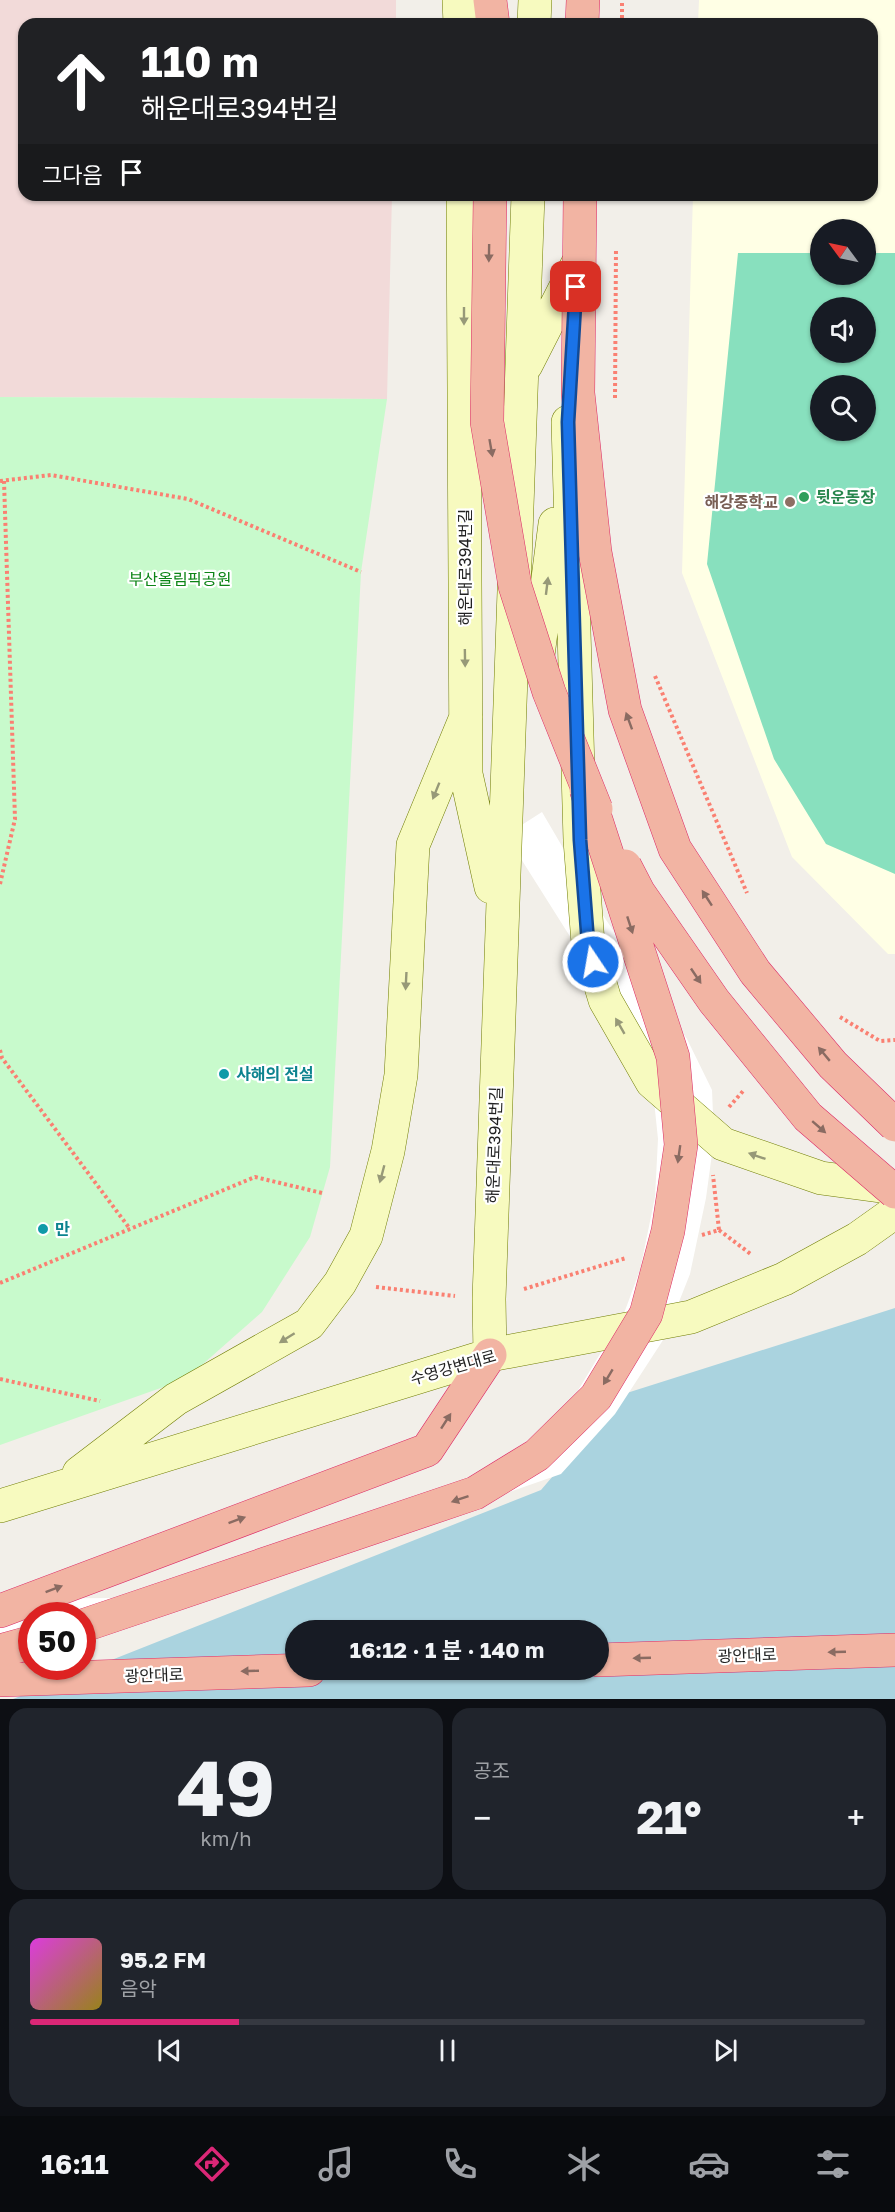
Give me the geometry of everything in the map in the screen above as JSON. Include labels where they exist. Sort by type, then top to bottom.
[{"type":"highway","points":[[492,0],[493,18]]},
{"type":"highway","points":[[582,18],[583,0]]},
{"type":"highway","points":[[96,1621],[475,1494],[537,1455],[596,1397],[646,1314],[668,1231],[681,1145],[673,1057],[586,789],[549,692],[514,586],[487,422],[490,201]]},
{"type":"highway","points":[[581,201],[578,393],[595,552],[625,710],[675,849],[755,972],[833,1065],[895,1125]]},
{"type":"highway","points":[[586,789],[639,893],[714,1001],[808,1118],[895,1190]]},
{"type":"highway","points":[[0,1611],[427,1450],[490,1355]]},
{"type":"highway","points":[[0,1651],[18,1645]]},
{"type":"highway","name":"광안대로","points":[[609,1660],[895,1650]]},
{"type":"highway","name":"광안대로","points":[[0,1680],[285,1671]]},
{"type":"main road","points":[[459,0],[460,18]]},
{"type":"main road","points":[[534,18],[535,0]]},
{"type":"main road","points":[[596,18],[597,0]]},
{"type":"main road","name":"해운대로394번길","points":[[463,201],[466,774],[502,936]]},
{"type":"main road","name":"해운대로394번길","points":[[490,1355],[489,1299],[528,201]]},
{"type":"main road","name":"해운대로394번길","points":[[502,936],[568,422],[581,201]]},
{"type":"main road","name":"해운대로394번길","points":[[521,375],[577,265]]},
{"type":"main road","points":[[568,422],[580,840],[588,943],[605,1000],[652,1082],[723,1144],[821,1178],[895,1190]]},
{"type":"main road","points":[[62,1487],[176,1399],[309,1324],[340,1283],[366,1236],[388,1151],[401,1075],[413,845],[466,717]]},
{"type":"main road","name":"수영강변대로","points":[[0,1506],[490,1355],[691,1317],[784,1279],[857,1239],[895,1212]]},
{"type":"path","points":[[621,18],[622,0]]},
{"type":"path","points":[[615,410],[616,243]]},
{"type":"path","points":[[0,884],[15,819],[2,481],[51,476],[188,499],[361,572]]},
{"type":"path","points":[[651,664],[747,894]]},
{"type":"path","points":[[832,1012],[880,1041],[895,1040]]},
{"type":"path","points":[[0,1050],[2,1058],[130,1229]]},
{"type":"path","points":[[724,1112],[749,1085]]},
{"type":"path","points":[[697,1237],[719,1230],[713,1174]]},
{"type":"path","points":[[0,1282],[255,1177],[322,1193]]},
{"type":"path","points":[[340,1283],[489,1299],[631,1257]]},
{"type":"path","points":[[0,1379],[100,1401]]},
{"type":"shaded area","points":[[0,0],[396,0],[396,18],[18,18],[18,201],[392,201],[387,399],[0,397]]},
{"type":"shaded area","name":"뒷운동장","points":[[699,0],[895,0],[895,954],[888,954],[792,857],[682,573],[693,201],[878,201],[878,18],[698,18]]},
{"type":"green space","name":"뒷운동장","points":[[738,253],[810,253],[810,285],[876,285],[876,253],[895,253],[895,874],[826,844],[774,759],[707,564]]},
{"type":"green space","name":"부산올림픽공원","points":[[0,397],[387,399],[361,572],[330,1167],[310,1237],[262,1312],[186,1379],[0,1445]]},
{"type":"water","points":[[895,1308],[895,1699],[13,1699],[61,1680],[96,1680],[96,1666],[541,1490],[576,1449],[570,1411]]},
{"type":"pier","points":[[542,812],[600,911],[687,1039],[712,1090],[714,1139],[706,1198],[690,1274],[665,1337],[615,1414],[561,1474],[117,1628],[96,1621],[96,1602],[18,1602],[18,1632],[0,1633],[0,1599],[112,1598],[467,1480],[528,1444],[571,1402],[623,1316],[640,1270],[655,1197],[658,1139],[653,1091],[636,1041],[506,835]]},
{"type":"place","name":"뒷운동장","points":[[804,497]]},
{"type":"place","name":"해강중학교","points":[[790,502]]},
{"type":"place","name":"사해의 전설","points":[[224,1074]]},
{"type":"place","name":"만","points":[[43,1229]]},
{"type":"route","points":[[576,287],[568,422],[580,840],[588,943],[593,962]]}]
